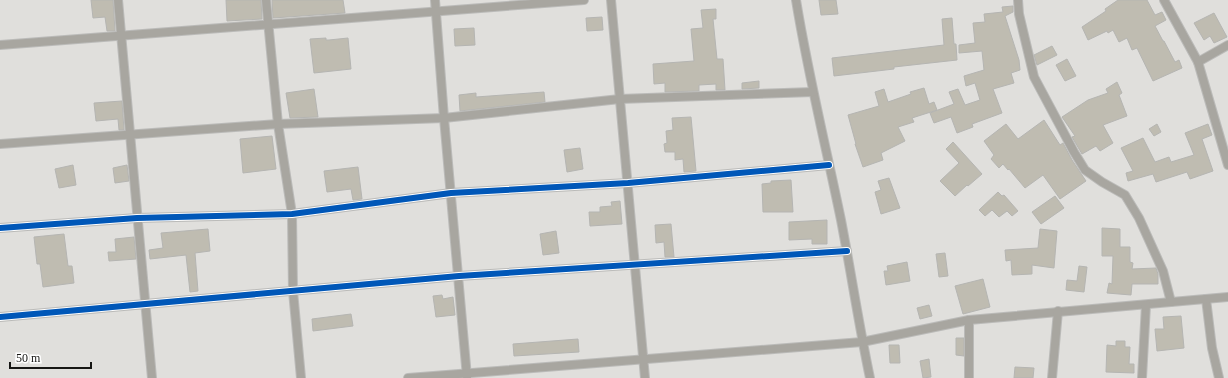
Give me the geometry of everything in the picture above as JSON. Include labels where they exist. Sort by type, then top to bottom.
[{"type":"street","points":[[118,0],[144,304],[152,378]]},
{"type":"street","points":[[266,0],[278,124],[292,214],[293,291],[301,378]]},
{"type":"street","points":[[435,0],[467,376]]},
{"type":"street","points":[[0,45],[584,0]]},
{"type":"street","points":[[611,0],[645,378]]},
{"type":"street","points":[[1018,0],[1034,77],[1063,133],[1085,170],[1125,195],[1139,218],[1162,271],[1171,302]]},
{"type":"street","points":[[1164,0],[1198,62],[1228,165]]},
{"type":"street","points":[[798,2],[813,92],[847,251],[862,342],[870,378]]},
{"type":"street","points":[[1198,62],[1228,45]]},
{"type":"street","points":[[0,144],[278,124],[444,118],[620,99],[813,92]]},
{"type":"street","points":[[0,228],[137,218],[292,214],[451,193],[628,183],[829,165]]},
{"type":"street","points":[[0,317],[459,276],[847,251]]},
{"type":"street","points":[[408,378],[467,376],[643,359],[862,342],[969,320],[1228,297]]},
{"type":"street","points":[[1206,298],[1212,348],[1219,378]]},
{"type":"street","points":[[1142,378],[1146,305]]},
{"type":"street","points":[[1052,378],[1058,311]]},
{"type":"street","points":[[969,320],[969,378]]},
{"type":"building","points":[[91,0],[113,0],[115,31],[107,31],[105,17],[93,18]]},
{"type":"building","points":[[226,0],[261,0],[262,19],[227,21]]},
{"type":"building","points":[[272,0],[343,0],[345,13],[273,18]]},
{"type":"building","points":[[819,0],[836,0],[838,14],[821,15]]},
{"type":"building","points":[[1118,0],[1147,0],[1155,15],[1162,12],[1166,20],[1155,26],[1175,62],[1179,60],[1182,68],[1153,81],[1137,48],[1132,50],[1127,38],[1119,42],[1113,30],[1108,33],[1107,31],[1088,40],[1082,27],[1106,11],[1105,9]]},
{"type":"building","points":[[1013,6],[1013,12],[1005,16],[1019,60],[1020,70],[1011,73],[1014,83],[993,89],[1002,113],[972,124],[973,127],[957,133],[951,117],[934,123],[930,113],[954,104],[949,92],[958,89],[965,105],[980,100],[975,83],[966,86],[964,76],[984,70],[982,51],[959,53],[959,45],[975,43],[973,23],[985,22],[984,14],[1003,12],[1002,7]]},
{"type":"building","points":[[716,9],[716,19],[713,19],[717,59],[723,59],[725,90],[716,90],[716,84],[699,85],[699,91],[665,92],[665,83],[654,84],[653,64],[694,61],[691,29],[703,28],[701,10]]},
{"type":"building","points":[[1214,13],[1227,37],[1214,43],[1210,36],[1204,40],[1194,23]]},
{"type":"building","points":[[602,17],[603,30],[587,31],[586,18]]},
{"type":"building","points":[[952,18],[957,60],[834,76],[832,58],[944,45],[942,19]]},
{"type":"building","points":[[474,28],[475,45],[455,46],[454,29]]},
{"type":"building","points":[[326,38],[326,40],[329,40],[348,38],[351,69],[314,73],[310,39]]},
{"type":"building","points":[[1052,46],[1057,55],[1037,65],[1034,55]]},
{"type":"building","points":[[1067,59],[1076,76],[1065,81],[1056,65]]},
{"type":"building","points":[[759,81],[759,88],[742,89],[742,83]]},
{"type":"building","points":[[1117,82],[1122,93],[1119,95],[1127,116],[1103,125],[1113,143],[1100,151],[1096,146],[1082,154],[1072,137],[1075,136],[1062,117],[1088,100],[1108,93],[1106,89]]},
{"type":"building","points":[[924,88],[929,104],[934,102],[937,110],[912,118],[914,122],[898,127],[905,141],[881,153],[883,160],[863,167],[855,144],[848,115],[879,106],[875,92],[884,89],[888,102],[911,94],[910,92]]},
{"type":"building","points":[[314,89],[318,117],[290,118],[286,93]]},
{"type":"building","points":[[544,92],[545,102],[460,111],[459,95],[476,93],[476,97]]},
{"type":"building","points":[[122,101],[124,130],[119,130],[118,119],[96,121],[94,103]]},
{"type":"building","points":[[691,117],[696,171],[684,172],[683,159],[675,160],[675,152],[665,152],[664,144],[667,143],[666,131],[673,130],[672,118]]},
{"type":"building","points":[[1044,120],[1060,145],[1063,143],[1086,181],[1060,199],[1043,175],[1025,188],[1009,169],[1008,170],[1003,164],[999,168],[991,159],[994,155],[984,141],[1006,124],[1018,139]]},
{"type":"building","points":[[1157,124],[1161,132],[1154,136],[1149,129]]},
{"type":"building","points":[[1208,124],[1212,135],[1202,139],[1213,171],[1190,179],[1187,172],[1156,182],[1153,174],[1128,181],[1126,173],[1133,171],[1121,148],[1143,138],[1155,162],[1169,157],[1171,162],[1194,155],[1185,133]]},
{"type":"building","points":[[272,136],[276,169],[243,173],[240,139]]},
{"type":"building","points":[[953,142],[982,174],[955,196],[940,181],[959,163],[946,149]]},
{"type":"building","points":[[580,148],[583,169],[567,172],[564,150]]},
{"type":"building","points":[[73,165],[76,185],[59,188],[55,169]]},
{"type":"building","points":[[127,165],[129,181],[115,183],[113,168]]},
{"type":"building","points":[[358,167],[362,199],[353,200],[351,189],[327,192],[324,171]]},
{"type":"building","points":[[889,178],[900,208],[881,214],[875,192],[881,190],[878,181]]},
{"type":"building","points":[[791,180],[793,212],[763,212],[762,184],[771,183],[771,181]]},
{"type":"building","points":[[998,192],[1002,196],[1004,195],[1018,211],[1012,216],[1007,211],[999,217],[992,210],[985,216],[979,210]]},
{"type":"building","points":[[1055,196],[1064,208],[1041,224],[1032,212]]},
{"type":"building","points":[[620,201],[622,224],[590,226],[589,212],[600,212],[600,207],[612,206],[611,202]]},
{"type":"building","points":[[827,220],[827,244],[812,244],[812,239],[789,240],[789,222]]},
{"type":"building","points":[[671,224],[674,257],[665,257],[664,242],[656,243],[655,225]]},
{"type":"building","points":[[1102,228],[1120,229],[1120,247],[1130,247],[1130,262],[1133,263],[1132,269],[1156,268],[1158,274],[1158,284],[1132,284],[1131,295],[1107,293],[1109,283],[1112,284],[1113,256],[1102,256]]},
{"type":"building","points":[[208,229],[210,251],[195,253],[198,291],[190,292],[186,255],[150,259],[149,250],[163,248],[161,233]]},
{"type":"building","points":[[1040,229],[1057,231],[1054,268],[1032,265],[1032,274],[1012,275],[1011,260],[1006,261],[1005,250],[1038,248]]},
{"type":"building","points":[[556,231],[559,253],[543,255],[540,234]]},
{"type":"building","points":[[64,234],[68,266],[72,266],[74,283],[43,287],[40,264],[37,264],[34,237]]},
{"type":"building","points":[[134,237],[136,259],[109,261],[108,252],[116,252],[115,239]]},
{"type":"building","points":[[945,253],[948,276],[939,277],[936,254]]},
{"type":"building","points":[[907,262],[910,281],[886,285],[884,271],[888,271],[887,266]]},
{"type":"building","points":[[1079,266],[1087,267],[1084,292],[1066,290],[1067,280],[1077,281]]},
{"type":"building","points":[[983,279],[990,307],[963,314],[955,286]]},
{"type":"building","points":[[442,295],[443,299],[453,297],[455,315],[436,317],[433,296]]},
{"type":"building","points":[[929,305],[932,316],[920,319],[917,308]]},
{"type":"building","points":[[351,314],[353,326],[313,331],[312,319]]},
{"type":"building","points":[[1181,316],[1184,348],[1157,351],[1155,329],[1164,329],[1163,317]]},
{"type":"building","points":[[956,338],[964,338],[964,356],[956,355]]},
{"type":"building","points":[[578,339],[579,352],[514,356],[513,344]]},
{"type":"building","points":[[1116,341],[1125,341],[1125,347],[1130,347],[1129,364],[1134,364],[1134,373],[1106,372],[1107,345],[1116,346]]},
{"type":"building","points":[[889,345],[899,345],[900,363],[890,363]]},
{"type":"building","points":[[929,359],[931,377],[923,378],[920,361]]},
{"type":"building","points":[[1015,367],[1034,368],[1033,378],[1014,378]]},
{"type":"cycle path","points":[[0,228],[137,218],[292,214],[451,193],[628,183],[829,165]]},
{"type":"cycle path","points":[[0,317],[459,276],[847,251]]}]
